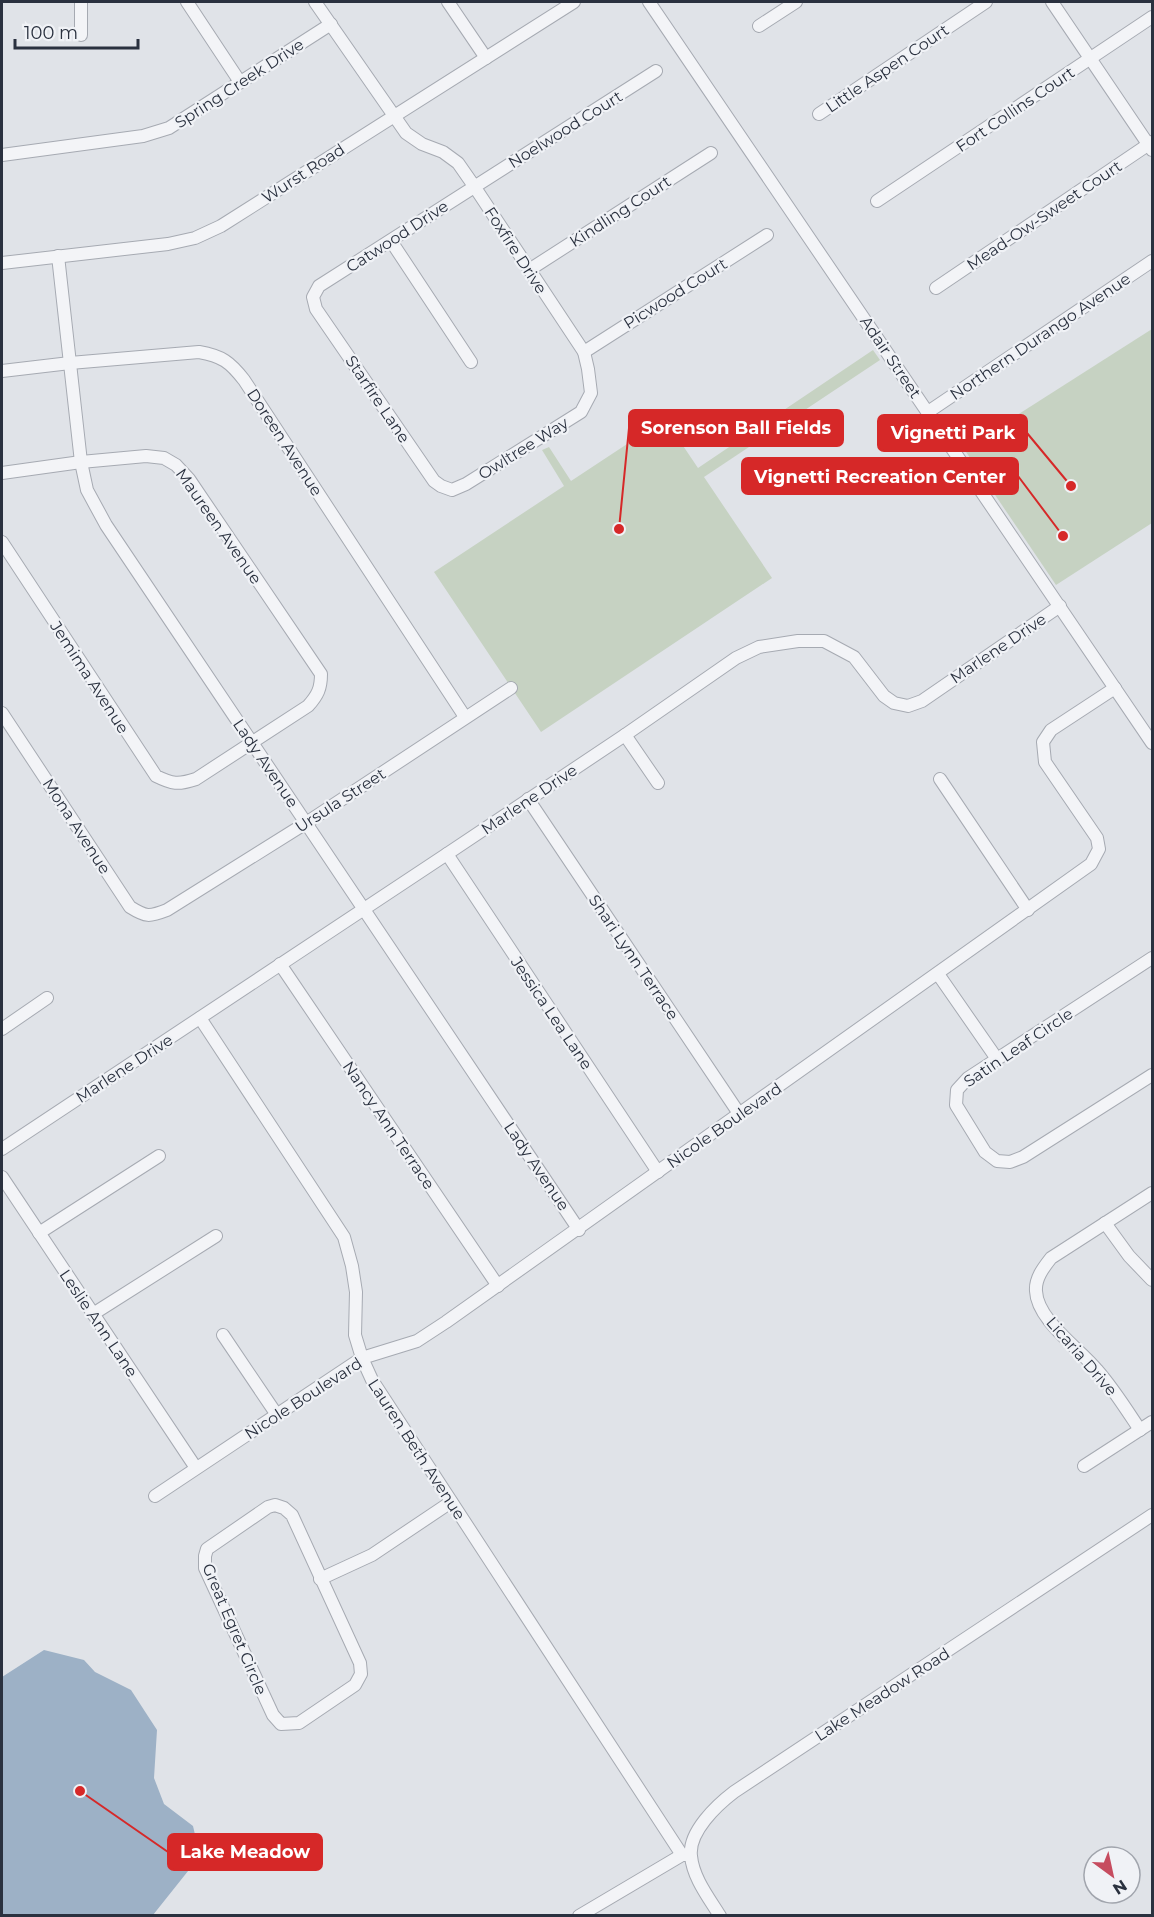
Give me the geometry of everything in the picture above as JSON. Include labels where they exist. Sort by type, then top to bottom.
[{"type":"street","points":[[81,2],[81,34]]},
{"type":"street","points":[[187,2],[240,82]]},
{"type":"street","name":"Foxfire Drive","points":[[315,2],[406,133],[422,144],[443,152],[458,164],[584,352],[591,393],[581,412]]},
{"type":"street","points":[[448,2],[486,57]]},
{"type":"street","name":"Wurst Road","points":[[2,263],[168,244],[195,238],[221,225],[574,2]]},
{"type":"street","name":"Adair Street","points":[[649,2],[1152,743]]},
{"type":"street","points":[[759,26],[796,2]]},
{"type":"street","name":"Little Aspen Court","points":[[819,114],[986,2]]},
{"type":"street","points":[[1052,2],[1151,146]]},
{"type":"street","name":"Fort Collins Court","points":[[877,201],[1152,17]]},
{"type":"street","name":"Spring Creek Drive","points":[[2,155],[142,136],[169,128],[331,24]]},
{"type":"street","name":"Noelwood Court","points":[[474,186],[656,71]]},
{"type":"street","name":"Mead-Ow-Sweet Court","points":[[936,288],[1151,146]]},
{"type":"street","name":"Kindling Court","points":[[529,270],[711,153]]},
{"type":"street","name":"Catwood Drive","points":[[319,286],[474,186]]},
{"type":"street","name":"Picwood Court","points":[[584,352],[766,235]]},
{"type":"street","points":[[391,241],[471,362]]},
{"type":"street","name":"Lady Avenue","points":[[58,256],[81,462],[87,490],[106,525],[579,1230]]},
{"type":"street","name":"Northern Durango Avenue","points":[[928,412],[1152,261]]},
{"type":"street","name":"Starfire Lane","points":[[319,286],[313,297],[316,309],[434,481],[452,490],[466,484]]},
{"type":"street","name":"Doreen Avenue","points":[[2,371],[199,352],[215,355],[231,364],[244,380],[465,717]]},
{"type":"street","name":"Owltree Way","points":[[466,484],[581,412]]},
{"type":"street","name":"Maureen Avenue","points":[[2,473],[146,456],[164,458],[176,465],[189,479],[321,674],[321,686],[317,696],[308,706],[252,743]]},
{"type":"street","name":"Jemima Avenue","points":[[2,542],[156,776],[171,783],[185,783],[196,779],[252,743]]},
{"type":"street","name":"Marlene Drive","points":[[2,1149],[625,735],[736,658],[759,647],[798,641],[824,641],[854,657],[884,696],[894,703],[908,706],[922,701],[1060,606]]},
{"type":"street","name":"Ursula Street","points":[[166,910],[306,823],[510,687]]},
{"type":"street","name":"Nicole Boulevard","points":[[155,1496],[362,1358],[417,1341],[579,1230],[1092,864],[1099,849],[1097,838],[1045,762],[1043,742],[1052,730],[1115,688]]},
{"type":"street","name":"Mona Avenue","points":[[2,712],[130,907],[144,916],[166,910]]},
{"type":"street","points":[[625,735],[658,783]]},
{"type":"street","points":[[940,779],[1028,910]]},
{"type":"street","name":"Shari Lynn Terrace","points":[[528,799],[740,1115]]},
{"type":"street","name":"Jessica Lea Lane","points":[[447,854],[658,1172]]},
{"type":"street","name":"Satin Leaf Circle","points":[[1152,958],[968,1078],[957,1090],[956,1105],[985,1152],[997,1161],[1010,1162],[1023,1157],[1152,1075]]},
{"type":"street","name":"Nancy Ann Terrace","points":[[280,964],[498,1286]]},
{"type":"street","points":[[938,974],[997,1059]]},
{"type":"street","points":[[2,1029],[47,998]]},
{"type":"street","name":"Lauren Beth Avenue","points":[[200,1018],[344,1237],[356,1292],[355,1335],[362,1358],[377,1388],[686,1855]]},
{"type":"street","points":[[39,1233],[159,1156]]},
{"type":"street","name":"Leslie Ann Lane","points":[[2,1177],[196,1468]]},
{"type":"street","name":"Licaria Drive","points":[[1140,1430],[1096,1368],[1059,1332],[1041,1309],[1036,1290],[1041,1271],[1052,1258],[1152,1192]]},
{"type":"street","points":[[1105,1223],[1129,1256],[1152,1280]]},
{"type":"street","points":[[93,1314],[216,1236]]},
{"type":"street","points":[[223,1335],[277,1414]]},
{"type":"street","points":[[1084,1466],[1152,1422]]},
{"type":"street","points":[[320,1579],[372,1555],[451,1502]]},
{"type":"street","name":"Great Egret Circle","points":[[275,1505],[284,1508],[292,1515],[320,1579],[360,1663],[362,1674],[355,1685],[299,1723],[281,1724],[273,1715],[205,1568],[205,1556],[207,1549],[268,1507],[275,1505]]},
{"type":"street","name":"Lake Meadow Road","points":[[686,1855],[696,1834],[712,1810],[734,1791],[1152,1515]]},
{"type":"street","points":[[579,1916],[686,1855],[720,1916]]},
{"type":"green space","points":[[1152,329],[1152,523],[1056,585],[964,449]]},
{"type":"green space","points":[[873,350],[880,360],[704,477],[772,578],[541,732],[434,572],[564,486],[542,450],[549,447],[571,481],[665,419],[698,468]]},
{"type":"water","points":[[44,1650],[84,1660],[95,1672],[131,1690],[157,1730],[154,1778],[164,1804],[193,1826],[200,1856],[153,1915],[2,1915],[2,1677]]},
{"type":"place","name":"Vignetti Park","points":[[1071,486]]},
{"type":"place","name":"Sorenson Ball Fields","points":[[619,529]]},
{"type":"place","name":"Vignetti Recreation Center","points":[[1063,536]]},
{"type":"place","name":"Lake Meadow","points":[[80,1791]]}]
